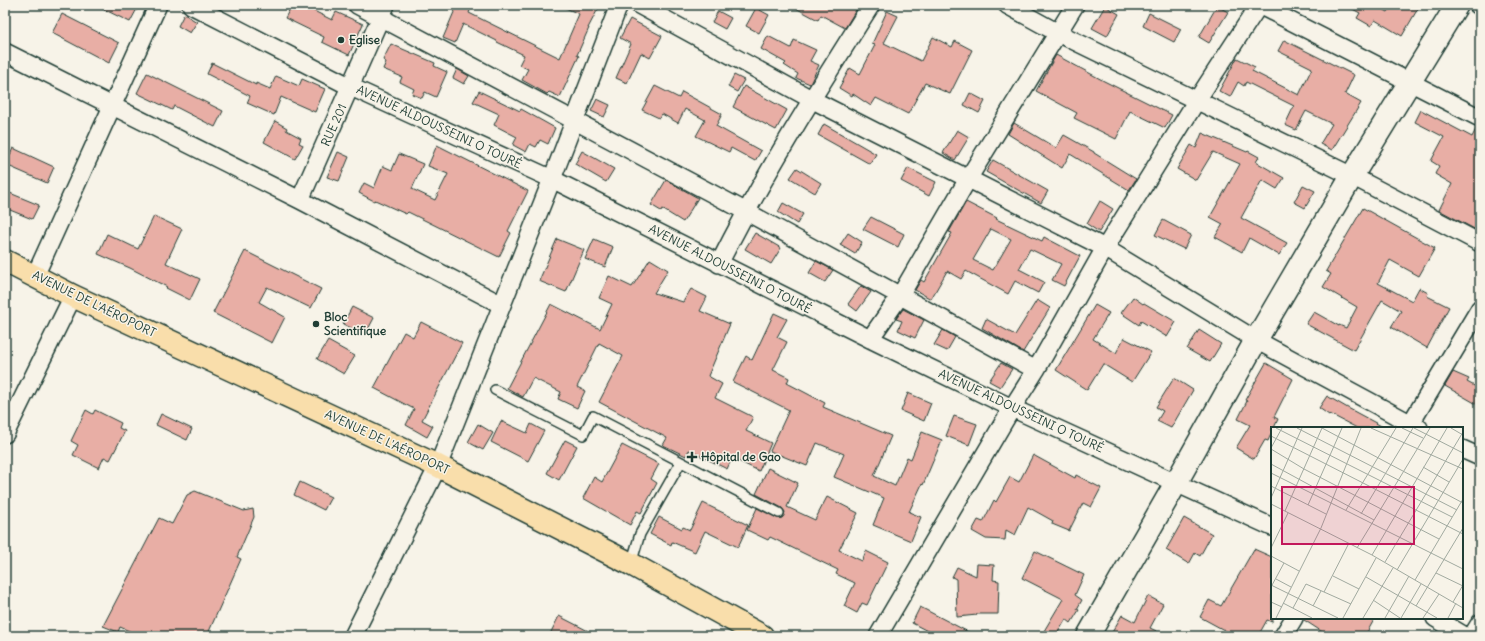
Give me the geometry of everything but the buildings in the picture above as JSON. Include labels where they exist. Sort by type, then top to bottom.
[{"type":"main road","name":"AVENUE DE L'AÉROPORT","points":[[5,261],[73,296],[438,466],[631,564],[756,635]]},
{"type":"street","points":[[34,276],[158,5]]},
{"type":"street","name":"AVENUE ALDOUSSEINI O TOURÉ","points":[[191,5],[351,87],[552,179],[719,264],[1012,408],[1271,527]]},
{"type":"street","points":[[357,5],[383,11],[575,120],[1036,370]]},
{"type":"street","points":[[353,636],[438,466],[552,179],[619,5]]},
{"type":"street","points":[[639,5],[811,99],[1105,248],[1256,340],[1412,427],[1480,308]]},
{"type":"street","points":[[719,264],[745,211],[811,99],[871,5]]},
{"type":"street","points":[[1007,5],[1058,33],[1352,176],[1480,243]]},
{"type":"street","points":[[870,339],[900,296],[968,179],[1075,5]]},
{"type":"street","points":[[878,636],[1012,408],[1036,370],[1105,248],[1197,100],[1259,5],[1480,118]]},
{"type":"street","points":[[1088,636],[1176,484],[1256,340],[1352,176],[1457,5]]},
{"type":"street","name":"RUE 201","points":[[300,200],[351,87],[383,11]]},
{"type":"street","points":[[5,52],[300,200],[502,305]]},
{"type":"street","points":[[5,434],[73,296]]},
{"type":"street","points":[[1463,449],[1480,457]]},
{"type":"street","points":[[1283,636],[1293,619]]},
{"type":"street","points":[[1437,619],[1465,636]]},
{"type":"street","points":[[1472,636],[1480,624]]},
{"type":"lane","points":[[495,390],[583,436],[593,416],[779,513]]},
{"type":"lane","points":[[631,564],[640,534],[681,462]]},
{"type":"place","name":"Eglise","points":[[341,40]]},
{"type":"place","name":"Bloc Scientifique","points":[[316,324]]},
{"type":"place","name":"Hôpital de Gao","points":[[692,457]]}]
